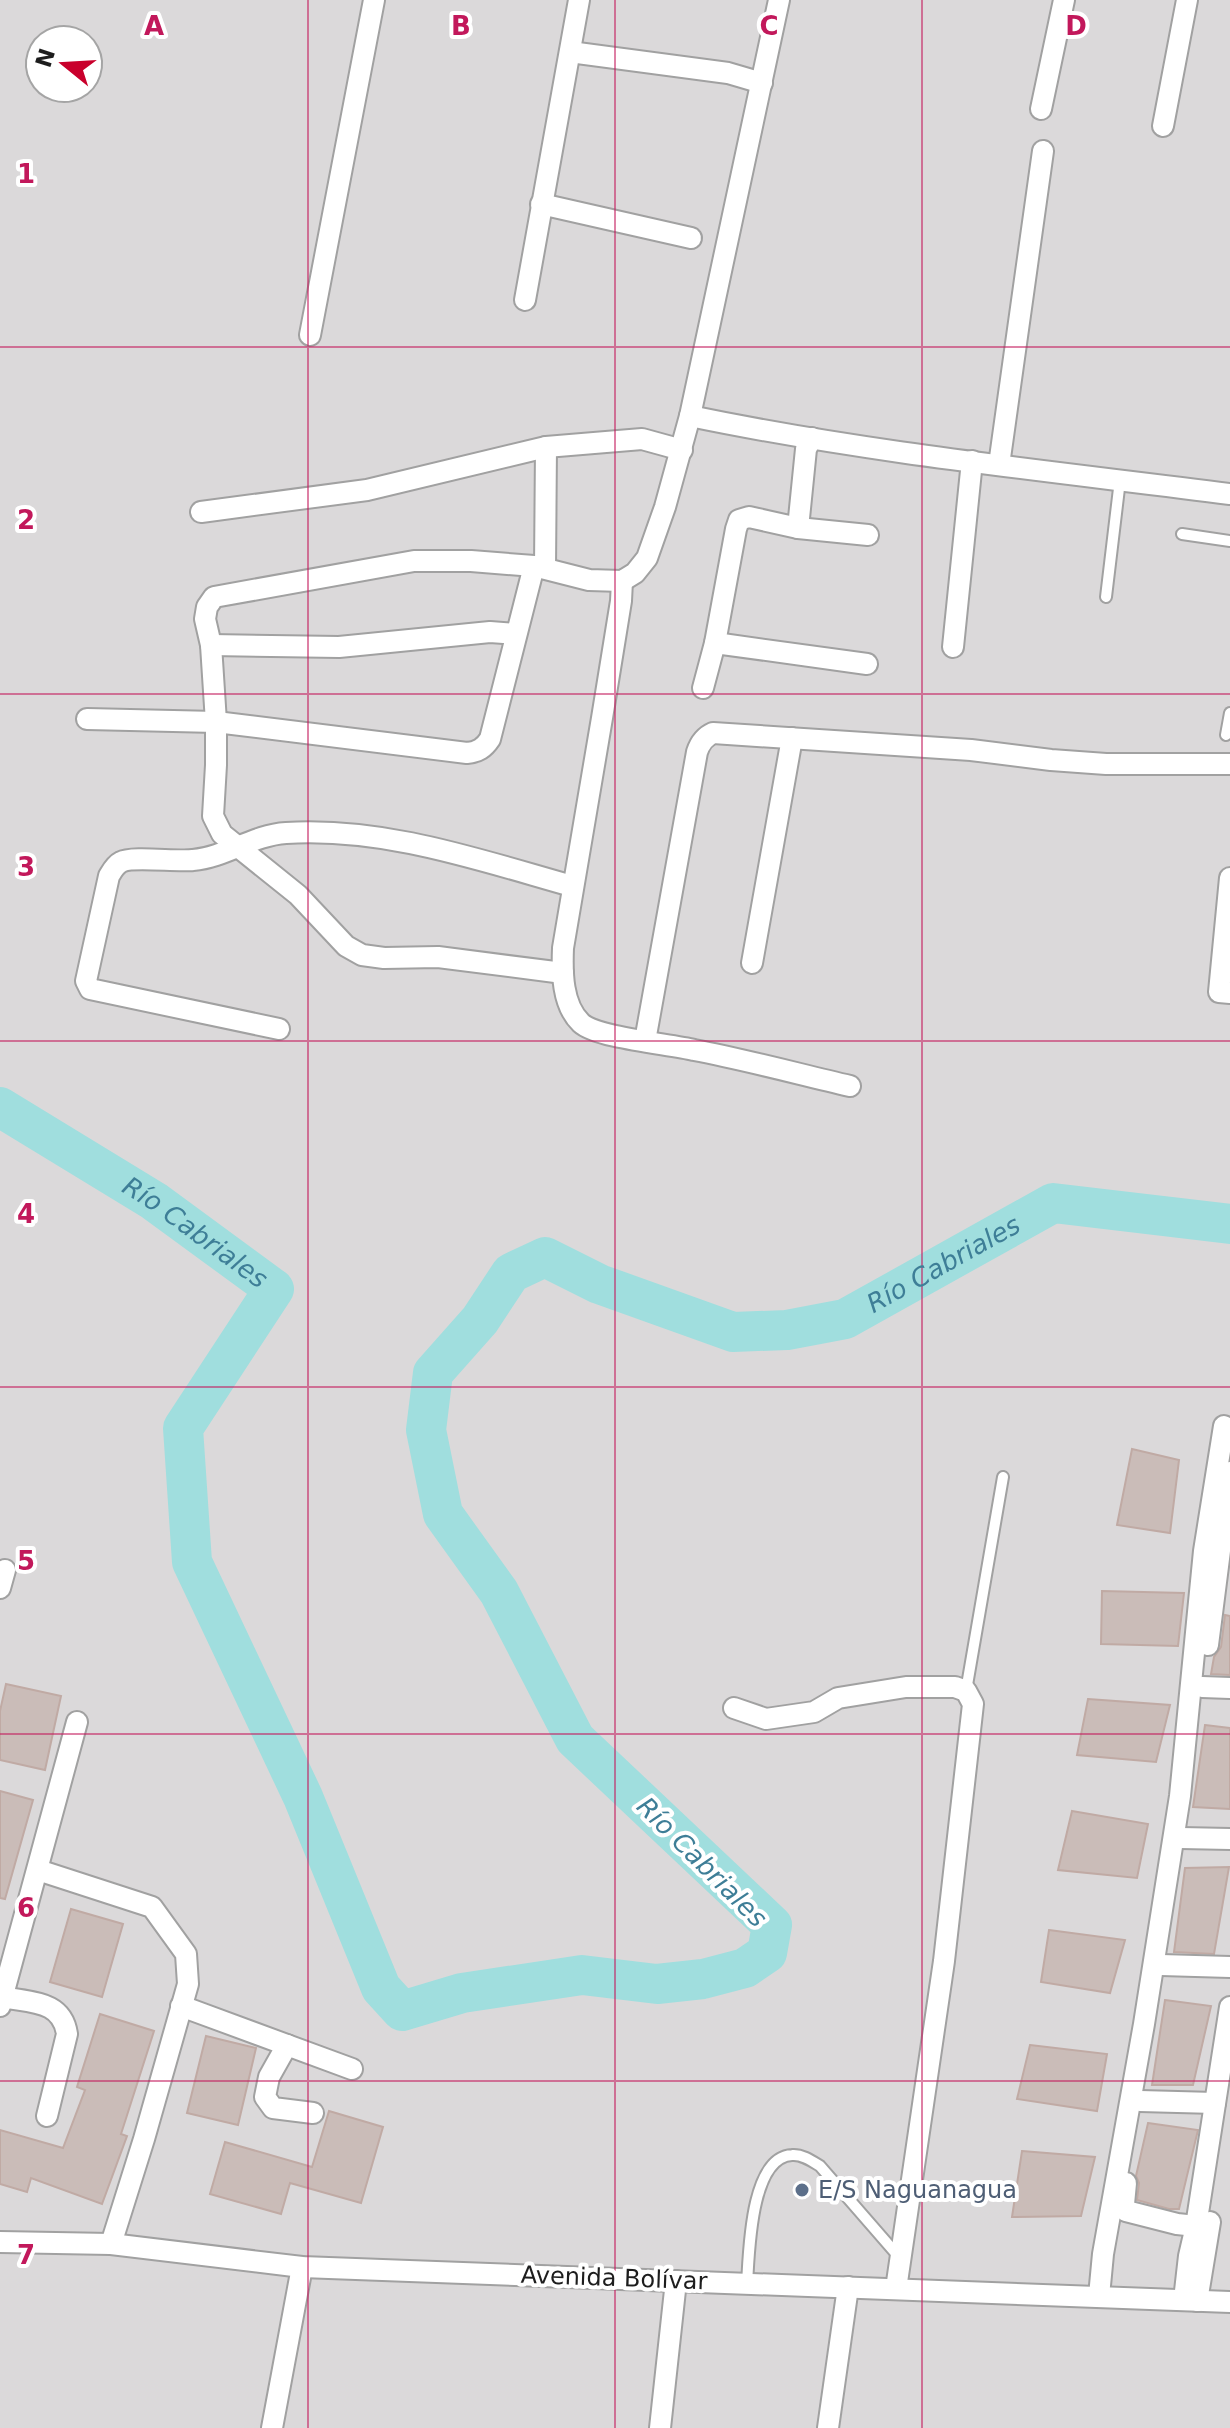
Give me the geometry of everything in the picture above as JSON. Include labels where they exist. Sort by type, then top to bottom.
[{"type":"street","points":[[310,335],[374,0]]},
{"type":"street","points":[[525,300],[579,0]]},
{"type":"street","points":[[563,973],[438,957],[384,958],[362,955],[346,946],[298,895],[218,829],[213,816],[216,722],[211,645],[205,619],[207,607],[214,597],[225,594],[414,561],[471,561],[540,567],[589,580],[622,581],[635,573],[647,558],[682,450],[779,0]]},
{"type":"street","points":[[1041,109],[1064,0]]},
{"type":"street","points":[[1163,126],[1187,0]]},
{"type":"street","points":[[570,52],[728,73],[762,83]]},
{"type":"street","points":[[999,465],[1043,151]]},
{"type":"street","points":[[541,204],[691,238]]},
{"type":"street","points":[[690,416],[812,438],[1230,494]]},
{"type":"street","points":[[798,528],[806,449],[812,438]]},
{"type":"street","points":[[201,512],[367,490],[546,447],[642,439],[682,450]]},
{"type":"street","points":[[87,719],[216,722],[467,753],[482,748],[490,739],[516,634],[540,567],[546,447]]},
{"type":"street","points":[[953,647],[972,461]]},
{"type":"street","points":[[703,688],[739,520],[749,517],[798,528],[868,535]]},
{"type":"street","points":[[622,581],[563,948],[563,973],[571,1008],[581,1023],[595,1032],[694,1050],[850,1086]]},
{"type":"street","points":[[211,645],[339,647],[490,632],[516,634]]},
{"type":"street","points":[[715,643],[867,664]]},
{"type":"street","points":[[645,1041],[700,744],[713,733],[971,750],[1093,763],[1230,764]]},
{"type":"street","points":[[752,963],[792,738]]},
{"type":"street","points":[[279,1029],[94,991],[86,984],[109,876],[116,866],[125,861],[210,857],[264,837],[289,833],[376,837],[434,847],[572,886]]},
{"type":"street","points":[[1230,878],[1219,992],[1230,993]]},
{"type":"street","points":[[1099,2296],[1103,2254],[1180,1796],[1204,1551],[1224,1426]]},
{"type":"street","points":[[1196,2226],[1177,2224],[1126,2211],[1125,2208],[1128,2166],[1202,1687],[1225,1560],[1230,1472]]},
{"type":"street","points":[[734,1708],[766,1719],[814,1712],[838,1698],[906,1687],[955,1687],[966,1691],[973,1704],[945,1945],[896,2289]]},
{"type":"street","points":[[1202,1687],[1230,1688]]},
{"type":"street","points":[[47,2116],[67,2034],[65,2023],[55,2011],[43,2005],[1,2002],[77,1722]]},
{"type":"street","points":[[1181,1838],[1230,1839]]},
{"type":"street","points":[[38,1870],[152,1907],[186,1954],[188,1984],[111,2244]]},
{"type":"street","points":[[1161,1965],[1230,1967]]},
{"type":"street","points":[[181,2006],[352,2069]]},
{"type":"street","points":[[1191,2300],[1189,2256],[1223,2097],[1230,2007]]},
{"type":"street","points":[[287,2045],[269,2077],[265,2097],[273,2108],[313,2113]]},
{"type":"street","points":[[1140,2101],[1223,2097]]},
{"type":"street","points":[[1191,2300],[1227,2133],[1223,2097]]},
{"type":"street","name":"Avenida Bolívar","points":[[0,2242],[111,2244],[302,2267],[1230,2302]]},
{"type":"street","points":[[272,2428],[302,2267]]},
{"type":"street","points":[[660,2428],[676,2281]]},
{"type":"street","points":[[828,2428],[848,2287]]},
{"type":"lane","points":[[1106,597],[1120,480]]},
{"type":"lane","points":[[1182,534],[1230,541]]},
{"type":"lane","points":[[1226,735],[1230,713]]},
{"type":"lane","points":[[966,1691],[1003,1477]]},
{"type":"lane","points":[[747,2284],[750,2231],[758,2194],[768,2171],[779,2159],[791,2155],[804,2157],[820,2166],[900,2258]]},
{"type":"shaded area","points":[[0,0],[1230,0],[1230,2428],[0,2428]]},
{"type":"building","points":[[1132,1449],[1179,1460],[1170,1533],[1117,1525]]},
{"type":"building","points":[[1102,1591],[1184,1593],[1178,1646],[1101,1644]]},
{"type":"building","points":[[1225,1615],[1230,1616],[1230,1675],[1211,1674],[1214,1657],[1221,1647]]},
{"type":"building","points":[[6,1684],[61,1696],[45,1770],[0,1760],[0,1711]]},
{"type":"building","points":[[1088,1699],[1170,1705],[1156,1762],[1077,1755]]},
{"type":"building","points":[[1205,1725],[1230,1728],[1230,1809],[1193,1807]]},
{"type":"building","points":[[0,1791],[33,1800],[5,1899],[0,1898]]},
{"type":"building","points":[[1072,1811],[1148,1824],[1137,1878],[1058,1870]]},
{"type":"building","points":[[1229,1867],[1214,1954],[1174,1952],[1185,1868]]},
{"type":"building","points":[[71,1909],[123,1924],[102,1997],[50,1982]]},
{"type":"building","points":[[1049,1930],[1125,1940],[1110,1993],[1041,1982]]},
{"type":"building","points":[[1165,2000],[1211,2006],[1193,2085],[1152,2085]]},
{"type":"building","points":[[100,2014],[154,2031],[121,2134],[127,2136],[102,2204],[31,2178],[27,2192],[0,2184],[0,2130],[63,2148],[85,2090],[77,2087]]},
{"type":"building","points":[[206,2036],[256,2048],[238,2125],[187,2113]]},
{"type":"building","points":[[1030,2045],[1107,2054],[1097,2111],[1017,2099]]},
{"type":"building","points":[[329,2111],[383,2127],[361,2203],[290,2183],[281,2214],[210,2194],[225,2142],[312,2167]]},
{"type":"building","points":[[1148,2123],[1198,2130],[1179,2209],[1137,2200],[1139,2183],[1136,2176]]},
{"type":"building","points":[[1022,2151],[1095,2157],[1081,2216],[1012,2217]]},
{"type":"waterway","name":"Río Cabriales","points":[[0,1107],[154,1201],[274,1289],[183,1428],[192,1562],[303,1797],[381,1988],[402,2011],[462,1993],[582,1975],[657,1984],[703,1979],[745,1968],[767,1953],[772,1925],[575,1739],[499,1592],[443,1514],[426,1430],[433,1373],[480,1320],[511,1273],[545,1257],[599,1284],[733,1332],[787,1330],[845,1319],[1053,1203],[1230,1224]]},
{"type":"place","name":"E/S Naguanagua","points":[[802,2190]]}]
